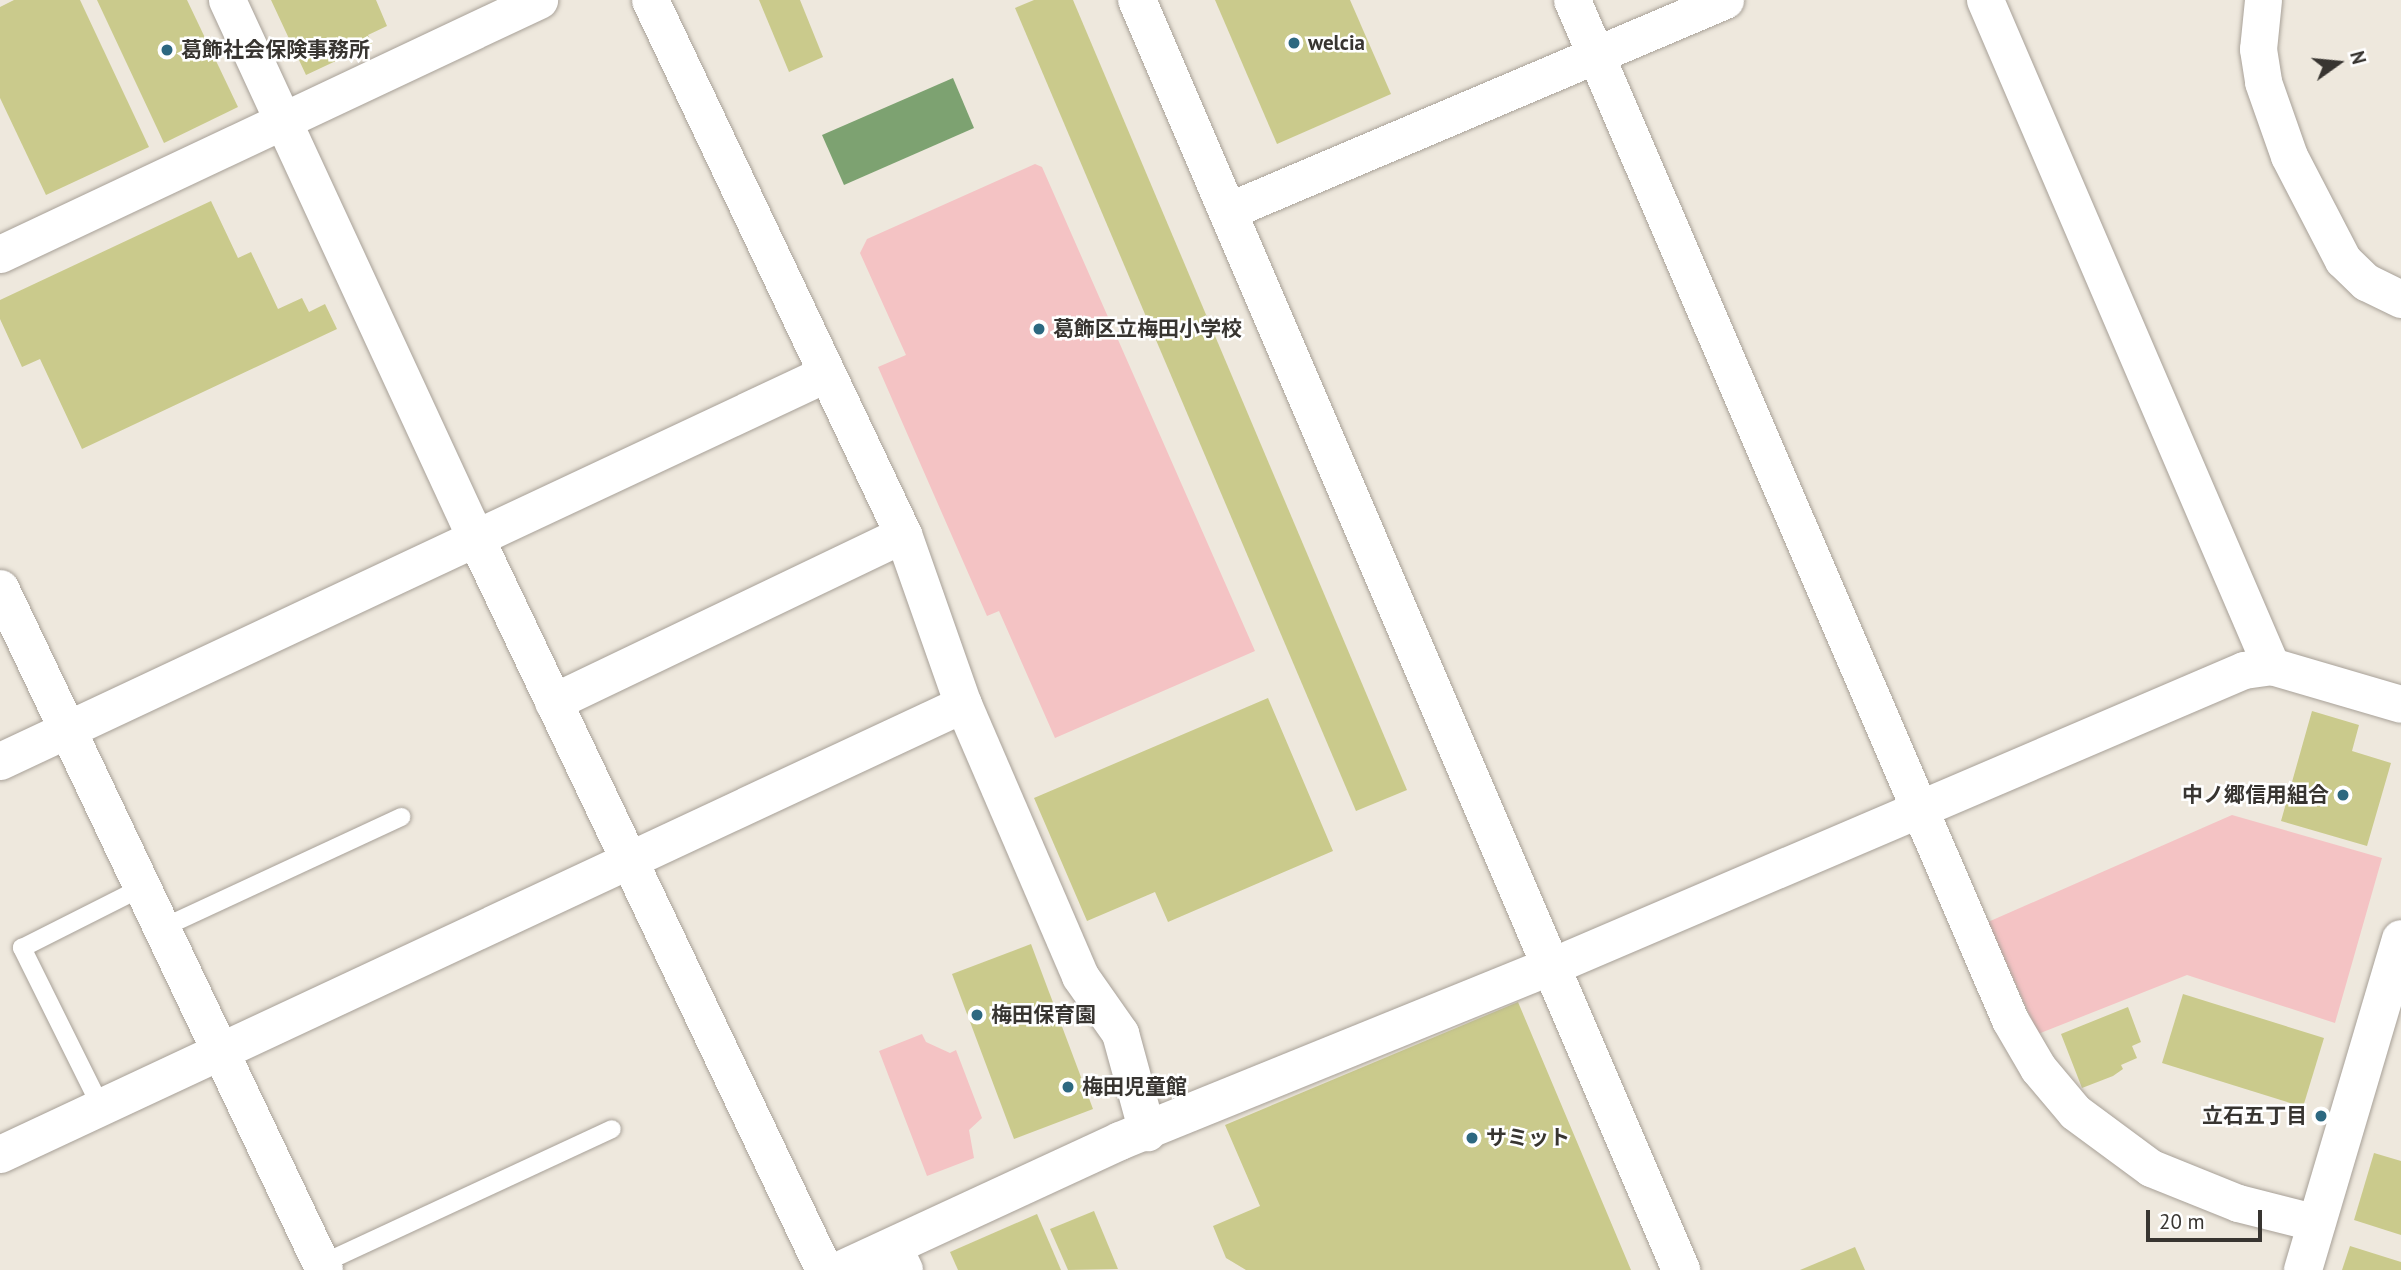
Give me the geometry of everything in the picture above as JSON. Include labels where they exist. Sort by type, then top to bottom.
[{"type":"street","points":[[227,0],[476,539],[824,1270]]},
{"type":"street","points":[[0,254],[539,0]]},
{"type":"street","points":[[650,0],[903,534],[963,704],[1080,976],[1120,1033],[1147,1132]]},
{"type":"street","points":[[1137,0],[1681,1270]]},
{"type":"street","points":[[1572,0],[2010,1020],[2038,1068],[2076,1112],[2161,1173],[2238,1203],[2317,1223]]},
{"type":"street","points":[[1228,211],[1726,0]]},
{"type":"street","points":[[1985,0],[2271,666]]},
{"type":"street","points":[[2263,0],[2258,49],[2263,82],[2289,156],[2343,261],[2366,282],[2401,299]]},
{"type":"street","points":[[0,761],[827,373]]},
{"type":"street","points":[[553,702],[903,534]]},
{"type":"street","points":[[0,588],[162,928],[318,1268]]},
{"type":"street","points":[[841,1270],[898,1258],[1147,1132],[1552,966],[2245,670],[2271,666],[2401,704]]},
{"type":"street","points":[[0,1154],[630,863],[963,704]]},
{"type":"street","points":[[2303,1270],[2401,939]]},
{"type":"lane","points":[[162,928],[401,817]]},
{"type":"lane","points":[[101,1107],[22,948],[142,887]]},
{"type":"lane","points":[[318,1268],[612,1129]]},
{"type":"shaded area","points":[[953,78],[974,128],[844,185],[822,135]]},
{"type":"shaded area","points":[[1035,164],[1042,167],[1255,651],[1055,738],[999,611],[987,616],[878,367],[906,355],[860,253],[867,239]]},
{"type":"shaded area","points":[[2232,815],[2382,858],[2335,1023],[2187,975],[2038,1034],[1988,922]]},
{"type":"shaded area","points":[[922,1034],[926,1042],[950,1053],[956,1050],[982,1118],[969,1130],[974,1158],[927,1176],[879,1051]]},
{"type":"building","points":[[14,0],[80,0],[149,147],[46,195],[0,98],[0,7]]},
{"type":"building","points":[[97,0],[187,0],[238,107],[164,143]]},
{"type":"building","points":[[271,0],[376,0],[387,26],[368,35],[372,44],[306,75]]},
{"type":"building","points":[[759,0],[800,0],[823,57],[789,72]]},
{"type":"building","points":[[1034,0],[1073,0],[1407,790],[1356,811],[1015,8]]},
{"type":"building","points":[[1215,0],[1350,0],[1391,94],[1277,144]]},
{"type":"building","points":[[211,201],[238,258],[251,252],[278,309],[302,298],[309,312],[325,304],[337,329],[82,449],[40,359],[22,367],[0,319],[0,300]]},
{"type":"building","points":[[1268,698],[1333,851],[1168,922],[1155,892],[1087,921],[1034,798]]},
{"type":"building","points":[[2312,711],[2359,725],[2352,751],[2391,763],[2367,846],[2281,821]]},
{"type":"building","points":[[1031,944],[1093,1109],[1014,1139],[952,974]]},
{"type":"building","points":[[2183,994],[2324,1038],[2303,1107],[2162,1063]]},
{"type":"building","points":[[1518,1002],[1631,1270],[1246,1270],[1226,1258],[1213,1226],[1260,1206],[1225,1125]]},
{"type":"building","points":[[2128,1007],[2141,1042],[2132,1046],[2137,1058],[2121,1065],[2123,1069],[2113,1076],[2082,1088],[2061,1034]]},
{"type":"building","points":[[2374,1153],[2401,1161],[2401,1235],[2354,1220]]},
{"type":"building","points":[[1094,1211],[1118,1269],[1068,1270],[1050,1229]]},
{"type":"building","points":[[1037,1214],[1061,1270],[958,1270],[950,1252]]},
{"type":"building","points":[[2350,1246],[2401,1262],[2401,1270],[2342,1270]]},
{"type":"building","points":[[1855,1247],[1865,1270],[1800,1270]]},
{"type":"place","name":"welcia","points":[[1294,43]]},
{"type":"place","name":"葛飾社会保険事務所","points":[[167,50]]},
{"type":"place","name":"葛飾区立梅田小学校","points":[[1039,329]]},
{"type":"place","name":"中ノ郷信用組合","points":[[2343,795]]},
{"type":"place","name":"梅田保育園","points":[[977,1015]]},
{"type":"place","name":"梅田児童館","points":[[1068,1087]]},
{"type":"place","name":"立石五丁目","points":[[2321,1116]]},
{"type":"place","name":"サミット","points":[[1472,1138]]}]
